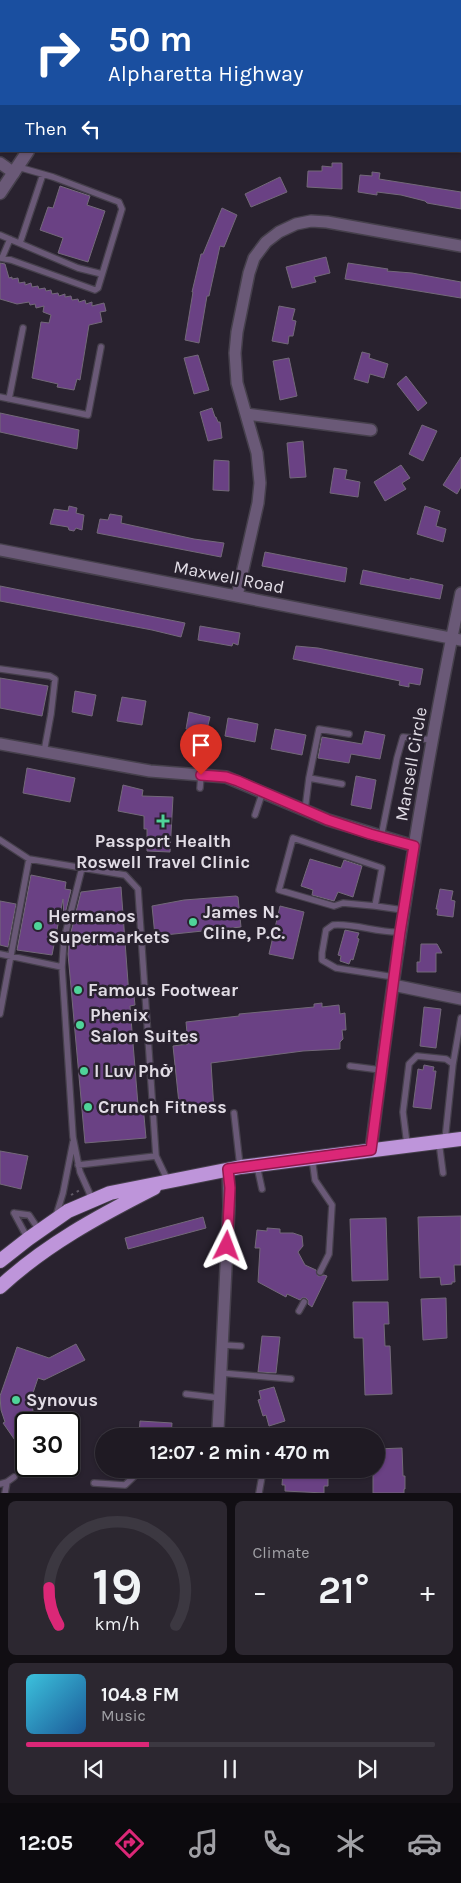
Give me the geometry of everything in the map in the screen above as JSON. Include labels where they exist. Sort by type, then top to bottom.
[{"type":"highway","points":[[0,1261],[53,1221],[90,1201],[110,1193],[234,1168],[461,1139]]},
{"type":"highway","points":[[0,1287],[36,1257],[75,1232],[168,1181]]},
{"type":"highway","points":[[75,1232],[85,1218],[90,1201]]},
{"type":"street","points":[[0,193],[27,152]]},
{"type":"street","points":[[0,163],[16,170]]},
{"type":"street","points":[[237,596],[258,502],[260,483],[257,453],[237,383],[235,354],[237,332],[249,273],[254,258],[266,242],[279,232],[296,224],[312,221],[461,246]]},
{"type":"street","points":[[246,414],[371,430]]},
{"type":"street","name":"Maxwell Road","points":[[0,550],[456,639]]},
{"type":"street","name":"Mansell Circle","points":[[371,1150],[400,932],[433,740],[456,639],[461,593]]},
{"type":"street","points":[[0,744],[150,771],[226,777],[305,810],[381,837],[414,846]]},
{"type":"street","points":[[394,981],[461,999]]},
{"type":"street","points":[[218,1428],[229,1206],[234,1168]]},
{"type":"lane","points":[[10,239],[1,258],[95,290],[98,288],[122,209],[119,202],[43,174],[16,170]]},
{"type":"lane","points":[[20,243],[43,174]]},
{"type":"lane","points":[[0,235],[78,268],[102,274]]},
{"type":"lane","points":[[9,399],[23,328]]},
{"type":"lane","points":[[0,397],[88,415],[101,348]]},
{"type":"lane","points":[[0,669],[50,676],[55,679],[52,714],[44,752]]},
{"type":"lane","points":[[305,810],[309,778],[319,729],[349,734]]},
{"type":"lane","points":[[381,837],[403,737],[433,740]]},
{"type":"lane","points":[[200,788],[201,775]]},
{"type":"lane","points":[[309,778],[342,784]]},
{"type":"lane","points":[[255,815],[263,791]]},
{"type":"lane","points":[[375,906],[382,868],[293,838],[279,890],[334,906],[343,903],[404,910]]},
{"type":"lane","points":[[0,840],[29,859],[125,875],[138,889],[156,1156],[168,1181]]},
{"type":"lane","points":[[0,1014],[29,859]]},
{"type":"lane","points":[[82,868],[64,939],[62,967],[74,1138],[78,1165],[90,1192],[90,1201]]},
{"type":"lane","points":[[394,981],[336,968],[322,960],[322,953],[326,930],[333,925],[385,932],[400,932]]},
{"type":"lane","points":[[0,954],[62,967]]},
{"type":"lane","points":[[443,1173],[442,1141],[461,1018]]},
{"type":"lane","points":[[407,1146],[403,1112],[409,1064],[417,1056],[446,1059],[453,1064]]},
{"type":"lane","points":[[350,1066],[381,1070]]},
{"type":"lane","points":[[234,1113],[234,1168]]},
{"type":"lane","points":[[53,1221],[63,1193],[74,1138]]},
{"type":"lane","points":[[78,1165],[156,1156]]},
{"type":"lane","points":[[312,1158],[315,1180],[332,1205],[329,1254],[320,1272]]},
{"type":"lane","points":[[256,1165],[262,1188]]},
{"type":"lane","points":[[28,1239],[14,1213],[28,1215],[39,1230]]},
{"type":"lane","points":[[299,1312],[304,1302]]},
{"type":"lane","points":[[222,1345],[241,1346]]},
{"type":"lane","points":[[221,1372],[290,1379]]},
{"type":"lane","points":[[186,1394],[220,1398]]},
{"type":"lane","points":[[0,1484],[8,1482],[14,1477]]},
{"type":"lane","points":[[94,1484],[126,1485],[133,1478]]},
{"type":"lane","points":[[259,1493],[262,1478]]},
{"type":"lane","points":[[5,1493],[8,1482]]},
{"type":"path","points":[[67,1198],[82,1189]]},
{"type":"building","points":[[332,163],[342,163],[342,189],[307,187],[308,171],[322,171],[322,166],[332,167]]},
{"type":"building","points":[[372,172],[380,173],[379,179],[461,192],[461,209],[427,203],[401,195],[377,192],[377,195],[358,192],[360,175],[372,176]]},
{"type":"building","points":[[280,177],[287,192],[251,207],[245,194]]},
{"type":"building","points":[[60,186],[90,196],[87,205],[105,211],[88,262],[58,253],[63,238],[40,230],[48,207],[53,208]]},
{"type":"building","points":[[222,208],[237,215],[224,247],[220,246],[209,296],[207,296],[199,343],[185,340],[192,292],[201,254],[203,254]]},
{"type":"building","points":[[326,257],[330,273],[314,277],[316,282],[292,288],[286,267]]},
{"type":"building","points":[[0,263],[5,264],[9,278],[18,278],[19,283],[25,282],[25,285],[31,283],[32,287],[38,286],[39,289],[51,290],[52,294],[58,293],[59,296],[65,294],[65,297],[71,296],[72,300],[78,299],[79,302],[85,300],[86,304],[92,302],[92,306],[104,303],[106,311],[100,312],[102,322],[89,325],[80,380],[77,379],[74,390],[57,387],[58,384],[32,378],[41,322],[49,323],[51,315],[43,312],[44,306],[36,308],[35,304],[30,305],[29,302],[17,304],[0,299]]},
{"type":"building","points":[[348,263],[461,282],[461,298],[345,279]]},
{"type":"building","points":[[279,306],[295,309],[292,320],[296,321],[293,336],[289,336],[288,344],[272,341]]},
{"type":"building","points":[[362,352],[370,354],[369,358],[388,364],[384,378],[370,374],[368,383],[354,379]]},
{"type":"building","points":[[198,355],[209,390],[194,394],[184,358]]},
{"type":"building","points":[[289,358],[297,396],[280,400],[273,361]]},
{"type":"building","points":[[406,376],[427,403],[418,411],[397,384]]},
{"type":"building","points":[[212,408],[215,417],[220,422],[222,438],[208,441],[200,412]]},
{"type":"building","points":[[0,413],[79,430],[77,449],[0,432]]},
{"type":"building","points":[[422,425],[437,431],[423,461],[409,454]]},
{"type":"building","points":[[303,441],[306,477],[290,478],[287,443]]},
{"type":"building","points":[[461,457],[461,487],[457,494],[443,485]]},
{"type":"building","points":[[214,460],[229,461],[229,491],[213,490]]},
{"type":"building","points":[[401,465],[410,478],[402,483],[406,489],[385,501],[374,482]]},
{"type":"building","points":[[334,468],[347,470],[345,479],[360,482],[358,497],[330,493]]},
{"type":"building","points":[[69,506],[77,508],[76,513],[84,515],[82,530],[76,528],[74,531],[69,530],[68,527],[50,524],[54,509],[68,511]]},
{"type":"building","points":[[425,506],[440,511],[436,526],[446,529],[443,542],[417,534]]},
{"type":"building","points":[[110,514],[122,516],[121,523],[194,539],[224,543],[221,557],[97,533],[100,519],[108,520]]},
{"type":"building","points":[[265,552],[347,568],[345,582],[262,566]]},
{"type":"building","points":[[363,570],[443,585],[440,599],[360,584]]},
{"type":"building","points":[[0,586],[185,623],[181,637],[0,601]]},
{"type":"building","points":[[200,626],[240,633],[238,645],[233,643],[232,646],[198,640]]},
{"type":"building","points":[[296,646],[318,648],[423,669],[420,685],[409,683],[409,687],[399,685],[400,681],[293,659]]},
{"type":"building","points":[[0,678],[48,686],[42,716],[0,708]]},
{"type":"building","points":[[75,691],[96,695],[92,716],[72,712]]},
{"type":"building","points":[[122,697],[146,701],[142,725],[117,721]]},
{"type":"building","points":[[189,712],[210,717],[206,733],[186,729]]},
{"type":"building","points":[[228,718],[258,724],[255,742],[225,736]]},
{"type":"building","points":[[275,729],[306,735],[302,755],[271,749]]},
{"type":"building","points":[[365,731],[385,735],[380,759],[351,754],[349,763],[318,758],[322,737],[362,744]]},
{"type":"building","points":[[27,768],[75,778],[70,802],[23,793]]},
{"type":"building","points":[[356,776],[376,780],[371,809],[351,805]]},
{"type":"building","points":[[123,785],[143,790],[142,796],[173,797],[170,852],[147,851],[147,829],[144,829],[144,816],[118,811]]},
{"type":"building","points":[[310,859],[341,868],[344,860],[362,866],[353,897],[338,892],[334,901],[312,895],[313,890],[301,886]]},
{"type":"building","name":"Hermanos Supermarkets","points":[[31,875],[66,882],[65,889],[71,890],[64,918],[63,899],[52,955],[17,950]]},
{"type":"building","points":[[121,887],[129,996],[134,996],[135,1005],[130,1006],[138,1105],[143,1105],[146,1138],[85,1143],[68,954],[69,940],[81,892]]},
{"type":"building","points":[[440,889],[453,891],[451,900],[455,901],[453,917],[437,915],[438,909],[436,909]]},
{"type":"building","points":[[238,897],[241,927],[155,936],[152,906],[184,900]]},
{"type":"building","points":[[0,901],[16,904],[8,947],[0,945]]},
{"type":"building","points":[[280,906],[304,912],[293,959],[269,954]]},
{"type":"building","points":[[345,930],[359,933],[353,960],[351,959],[349,964],[340,961],[341,956],[338,955]]},
{"type":"building","points":[[421,944],[437,944],[442,953],[436,953],[436,972],[417,972],[417,962],[420,962]]},
{"type":"building","points":[[322,1003],[322,1007],[339,1005],[340,1014],[345,1013],[346,1030],[342,1030],[343,1039],[340,1042],[340,1049],[303,1051],[211,1063],[214,1110],[180,1113],[173,1046],[188,1044],[186,1022],[239,1016],[239,1014],[314,1007],[314,1004]]},
{"type":"building","points":[[424,1007],[441,1009],[436,1048],[420,1046]]},
{"type":"building","points":[[424,1065],[434,1067],[433,1071],[436,1071],[431,1109],[413,1107],[418,1069],[423,1070]]},
{"type":"building","points":[[0,1151],[28,1156],[21,1189],[0,1184]]},
{"type":"building","points":[[461,1216],[461,1265],[454,1265],[455,1282],[441,1285],[440,1277],[420,1278],[418,1217]]},
{"type":"building","points":[[203,1217],[206,1228],[128,1249],[125,1238]]},
{"type":"building","points":[[386,1218],[388,1280],[352,1281],[350,1219]]},
{"type":"building","points":[[267,1228],[280,1229],[280,1233],[293,1233],[302,1236],[303,1246],[298,1252],[305,1265],[316,1270],[318,1276],[327,1276],[312,1307],[308,1304],[306,1298],[300,1300],[287,1294],[286,1297],[258,1282],[260,1248],[255,1248],[257,1230],[267,1231]]},
{"type":"building","points":[[446,1298],[447,1338],[423,1340],[421,1299]]},
{"type":"building","points":[[353,1302],[388,1302],[389,1324],[384,1324],[385,1346],[390,1346],[392,1394],[365,1395],[363,1338],[354,1338]]},
{"type":"building","points":[[262,1336],[280,1337],[276,1373],[258,1372]]},
{"type":"building","name":"Synovus","points":[[76,1344],[85,1360],[44,1380],[38,1378],[31,1399],[34,1412],[15,1412],[15,1440],[3,1423],[5,1422],[1,1410],[0,1396],[17,1347],[49,1358]]},
{"type":"building","points":[[274,1387],[285,1421],[269,1426],[266,1415],[263,1416],[258,1400],[261,1399],[259,1391]]},
{"type":"building","points":[[140,1421],[172,1423],[172,1428],[140,1428]]},
{"type":"building","points":[[402,1448],[403,1476],[405,1476],[404,1493],[373,1493],[373,1478],[385,1478],[385,1449]]},
{"type":"building","points":[[282,1478],[328,1478],[328,1486],[324,1486],[324,1493],[285,1491],[285,1485],[282,1485]]},
{"type":"place","name":"Passport Health Roswell Travel Clinic","points":[[163,821]]},
{"type":"place","name":"James N. Cline, P.C.","points":[[193,922]]},
{"type":"place","name":"Hermanos Supermarkets","points":[[38,926]]},
{"type":"place","name":"Famous Footwear","points":[[78,990]]},
{"type":"place","name":"Phenix Salon Suites","points":[[80,1025]]},
{"type":"place","name":"I Luv Phở","points":[[84,1071]]},
{"type":"place","name":"Crunch Fitness","points":[[88,1107]]},
{"type":"place","name":"Synovus","points":[[16,1400]]},
{"type":"route","points":[[201,775],[226,777],[238,781],[328,820],[414,846],[400,932],[371,1150],[228,1169],[230,1188],[227,1246]]}]
